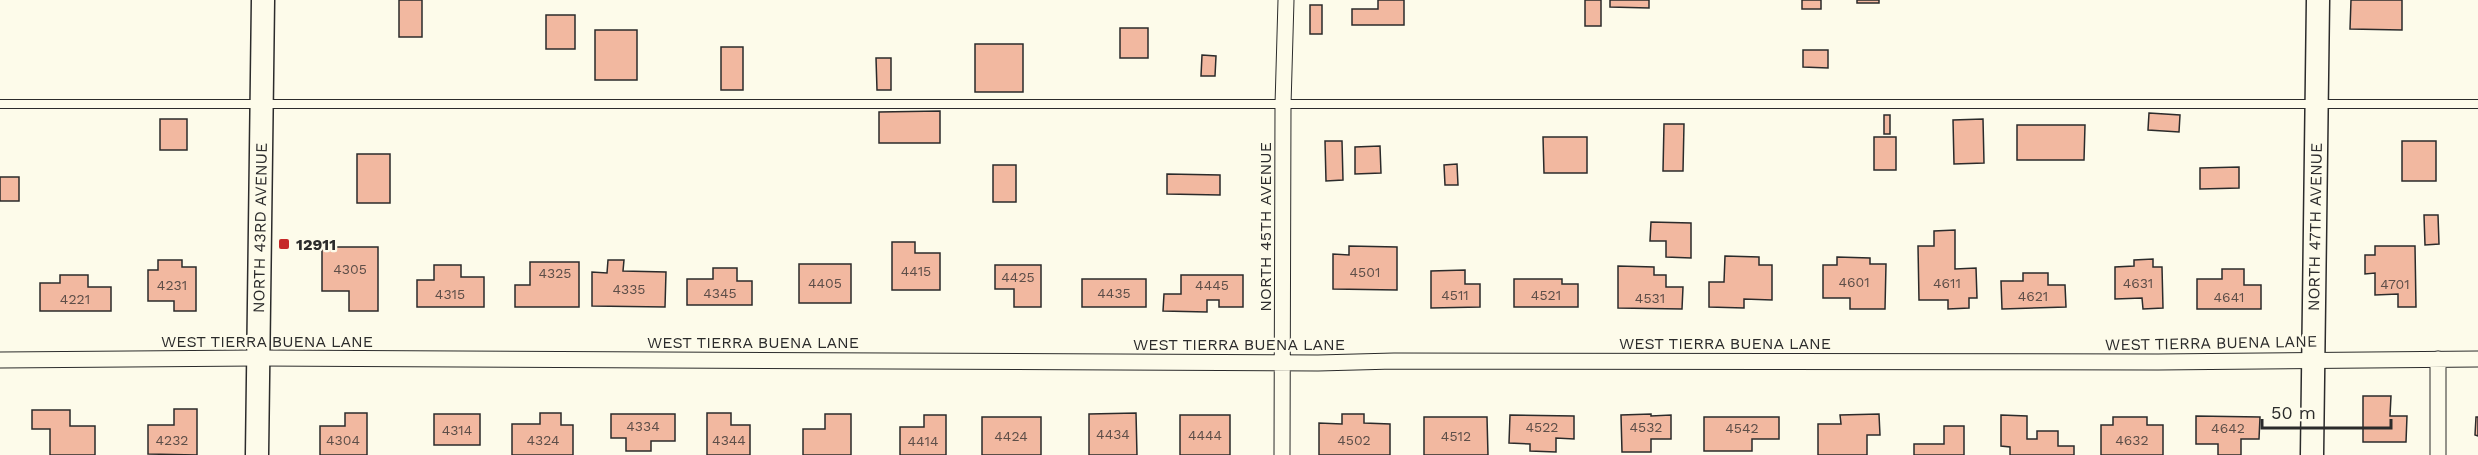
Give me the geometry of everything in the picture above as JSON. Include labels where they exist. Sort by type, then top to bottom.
[{"type":"main road","name":"NORTH 43RD AVENUE","points":[[257,455],[262,0]]},
{"type":"main road","name":"NORTH 47TH AVENUE","points":[[2312,455],[2318,0]]},
{"type":"street","name":"NORTH 45TH AVENUE","points":[[1282,455],[1283,105],[1286,0]]},
{"type":"street","name":"WEST TIERRA BUENA LANE","points":[[0,360],[258,358],[1282,362],[2158,362],[2478,359]]},
{"type":"street","points":[[2438,359],[2438,455]]},
{"type":"lane","points":[[0,104],[2478,104]]},
{"type":"building","points":[[399,0],[422,0],[422,37],[399,37]]},
{"type":"building","points":[[1378,0],[1404,0],[1404,25],[1352,25],[1352,9],[1378,9]]},
{"type":"building","points":[[1585,0],[1601,0],[1601,26],[1585,26]]},
{"type":"building","points":[[1610,0],[1649,0],[1649,8],[1610,7]]},
{"type":"building","points":[[1802,0],[1821,0],[1821,9],[1802,9]]},
{"type":"building","points":[[1857,0],[1879,0],[1879,3],[1857,3]]},
{"type":"building","points":[[2351,0],[2402,0],[2402,30],[2350,29]]},
{"type":"building","points":[[1310,5],[1322,5],[1322,34],[1310,34]]},
{"type":"building","points":[[546,15],[575,15],[575,49],[546,49]]},
{"type":"building","points":[[1120,28],[1148,28],[1148,58],[1120,58]]},
{"type":"building","points":[[595,30],[637,30],[637,80],[595,80]]},
{"type":"building","points":[[975,44],[1023,44],[1023,92],[975,92]]},
{"type":"building","points":[[721,47],[743,47],[743,90],[721,90]]},
{"type":"building","points":[[1803,50],[1828,50],[1828,68],[1803,67]]},
{"type":"building","points":[[1202,55],[1216,56],[1215,76],[1201,76]]},
{"type":"building","points":[[876,58],[891,58],[891,90],[877,90]]},
{"type":"building","points":[[940,111],[940,143],[879,143],[879,112]]},
{"type":"building","points":[[2149,113],[2180,115],[2179,132],[2148,130]]},
{"type":"building","points":[[1884,115],[1890,115],[1890,134],[1884,134]]},
{"type":"building","points":[[160,119],[187,119],[187,150],[160,150]]},
{"type":"building","points":[[1983,119],[1984,163],[1954,164],[1953,120]]},
{"type":"building","points":[[1664,124],[1684,124],[1683,171],[1663,171]]},
{"type":"building","points":[[2017,125],[2085,125],[2084,160],[2017,160]]},
{"type":"building","points":[[1543,137],[1587,137],[1587,173],[1544,173]]},
{"type":"building","points":[[1874,137],[1896,137],[1896,170],[1874,170]]},
{"type":"building","points":[[1325,141],[1342,141],[1343,180],[1326,181]]},
{"type":"building","points":[[2402,141],[2436,141],[2436,181],[2402,181]]},
{"type":"building","points":[[1380,146],[1381,173],[1355,174],[1355,147]]},
{"type":"building","points":[[357,154],[390,154],[390,203],[357,203]]},
{"type":"building","points":[[1457,164],[1458,185],[1445,185],[1444,165]]},
{"type":"building","points":[[993,165],[1016,165],[1016,202],[993,202]]},
{"type":"building","points":[[2239,167],[2239,188],[2200,189],[2200,168]]},
{"type":"building","points":[[1167,174],[1220,175],[1220,195],[1167,194]]},
{"type":"building","points":[[0,177],[19,177],[19,201],[0,201]]},
{"type":"building","points":[[2424,215],[2438,215],[2439,244],[2425,245]]},
{"type":"building","points":[[1651,222],[1691,223],[1691,258],[1666,257],[1666,241],[1650,241]]},
{"type":"building","points":[[1955,230],[1955,269],[1976,268],[1977,298],[1969,298],[1969,308],[1948,309],[1948,300],[1919,300],[1918,246],[1934,246],[1934,231]]},
{"type":"building","points":[[892,242],[915,242],[915,253],[940,253],[940,290],[892,290]]},
{"type":"building","points":[[1349,246],[1397,247],[1397,290],[1333,289],[1333,254],[1349,255]]},
{"type":"building","points":[[2375,246],[2415,246],[2416,307],[2398,307],[2398,294],[2375,295],[2375,273],[2365,274],[2365,255],[2375,255]]},
{"type":"building","points":[[322,247],[378,247],[378,311],[349,311],[349,291],[322,291]]},
{"type":"building","points":[[1725,256],[1759,257],[1759,265],[1772,265],[1772,300],[1744,299],[1744,308],[1709,307],[1709,282],[1724,282]]},
{"type":"building","points":[[1837,257],[1870,258],[1870,264],[1886,264],[1885,309],[1850,309],[1850,298],[1823,298],[1823,265],[1837,265]]},
{"type":"building","points":[[2153,259],[2153,267],[2162,267],[2163,308],[2143,309],[2142,298],[2115,299],[2115,267],[2134,266],[2134,260]]},
{"type":"building","points":[[158,260],[182,260],[182,267],[196,267],[196,311],[174,311],[174,301],[148,301],[148,270],[158,270]]},
{"type":"building","points":[[608,260],[624,260],[623,271],[666,272],[665,307],[592,306],[592,272],[607,273]]},
{"type":"building","points":[[530,262],[579,262],[579,307],[515,307],[515,285],[530,285]]},
{"type":"building","points":[[799,264],[851,264],[851,303],[799,303]]},
{"type":"building","points":[[434,265],[461,265],[461,277],[484,277],[484,307],[417,307],[417,280],[434,280]]},
{"type":"building","points":[[995,265],[1041,265],[1041,307],[1014,307],[1014,289],[995,289]]},
{"type":"building","points":[[1618,266],[1654,267],[1654,275],[1666,275],[1666,287],[1683,287],[1682,309],[1618,308]]},
{"type":"building","points":[[713,268],[737,268],[737,281],[752,281],[752,305],[687,305],[687,279],[713,279]]},
{"type":"building","points":[[2222,269],[2244,269],[2244,285],[2261,285],[2261,309],[2197,309],[2197,279],[2222,279]]},
{"type":"building","points":[[1465,270],[1465,284],[1480,284],[1480,307],[1431,308],[1431,271]]},
{"type":"building","points":[[2023,273],[2048,273],[2048,285],[2065,285],[2066,307],[2002,309],[2001,281],[2023,281]]},
{"type":"building","points":[[60,275],[88,275],[88,287],[111,287],[111,311],[40,311],[40,283],[60,283]]},
{"type":"building","points":[[1181,275],[1243,275],[1243,307],[1219,307],[1219,300],[1207,300],[1207,312],[1163,311],[1164,294],[1181,294]]},
{"type":"building","points":[[1082,279],[1146,279],[1146,307],[1082,307]]},
{"type":"building","points":[[1514,279],[1562,279],[1562,284],[1578,284],[1578,307],[1514,307]]},
{"type":"building","points":[[2363,396],[2391,396],[2390,416],[2407,416],[2406,442],[2363,442]]},
{"type":"building","points":[[174,409],[197,409],[197,455],[148,454],[148,425],[174,425]]},
{"type":"building","points":[[32,410],[70,410],[70,426],[95,426],[95,455],[50,455],[50,429],[32,429]]},
{"type":"building","points":[[345,413],[367,413],[367,455],[320,455],[320,426],[345,426]]},
{"type":"building","points":[[540,413],[561,413],[561,425],[573,425],[573,455],[512,455],[512,424],[540,424]]},
{"type":"building","points":[[707,413],[731,413],[731,425],[750,425],[750,455],[707,455]]},
{"type":"building","points":[[1136,413],[1137,455],[1089,455],[1089,414]]},
{"type":"building","points":[[434,414],[480,414],[480,445],[434,445]]},
{"type":"building","points":[[611,414],[675,414],[675,441],[651,441],[651,451],[626,451],[626,438],[611,438]]},
{"type":"building","points":[[825,414],[851,414],[851,455],[803,455],[803,429],[825,429]]},
{"type":"building","points":[[1342,414],[1364,414],[1364,423],[1390,424],[1390,455],[1319,455],[1319,423],[1342,424]]},
{"type":"building","points":[[1651,414],[1651,416],[1671,415],[1671,439],[1651,439],[1651,452],[1622,452],[1621,415]]},
{"type":"building","points":[[1879,414],[1880,435],[1867,435],[1867,455],[1818,455],[1818,424],[1841,424],[1840,415]]},
{"type":"building","points":[[924,415],[946,415],[946,455],[900,455],[900,427],[924,427]]},
{"type":"building","points":[[1180,415],[1230,415],[1230,455],[1180,455]]},
{"type":"building","points":[[1510,415],[1574,416],[1574,439],[1556,438],[1556,452],[1530,451],[1530,444],[1509,443]]},
{"type":"building","points":[[2001,415],[2027,416],[2027,439],[2037,439],[2037,431],[2058,431],[2058,446],[2074,446],[2074,455],[2010,455],[2010,447],[2001,446]]},
{"type":"building","points":[[2196,416],[2260,417],[2259,439],[2241,439],[2241,455],[2218,455],[2218,444],[2196,444]]},
{"type":"building","points":[[982,417],[1041,417],[1041,455],[982,455]]},
{"type":"building","points":[[1424,417],[1487,417],[1488,455],[1424,455]]},
{"type":"building","points":[[1704,417],[1779,417],[1779,439],[1752,439],[1752,451],[1704,451]]},
{"type":"building","points":[[2113,417],[2147,417],[2147,425],[2163,425],[2163,455],[2101,455],[2101,425],[2113,425]]},
{"type":"building","points":[[2476,417],[2478,417],[2478,436],[2475,435]]},
{"type":"building","points":[[1944,426],[1964,426],[1964,455],[1914,455],[1914,444],[1944,444]]},
{"type":"place","name":"12911","points":[[284,244]]}]
